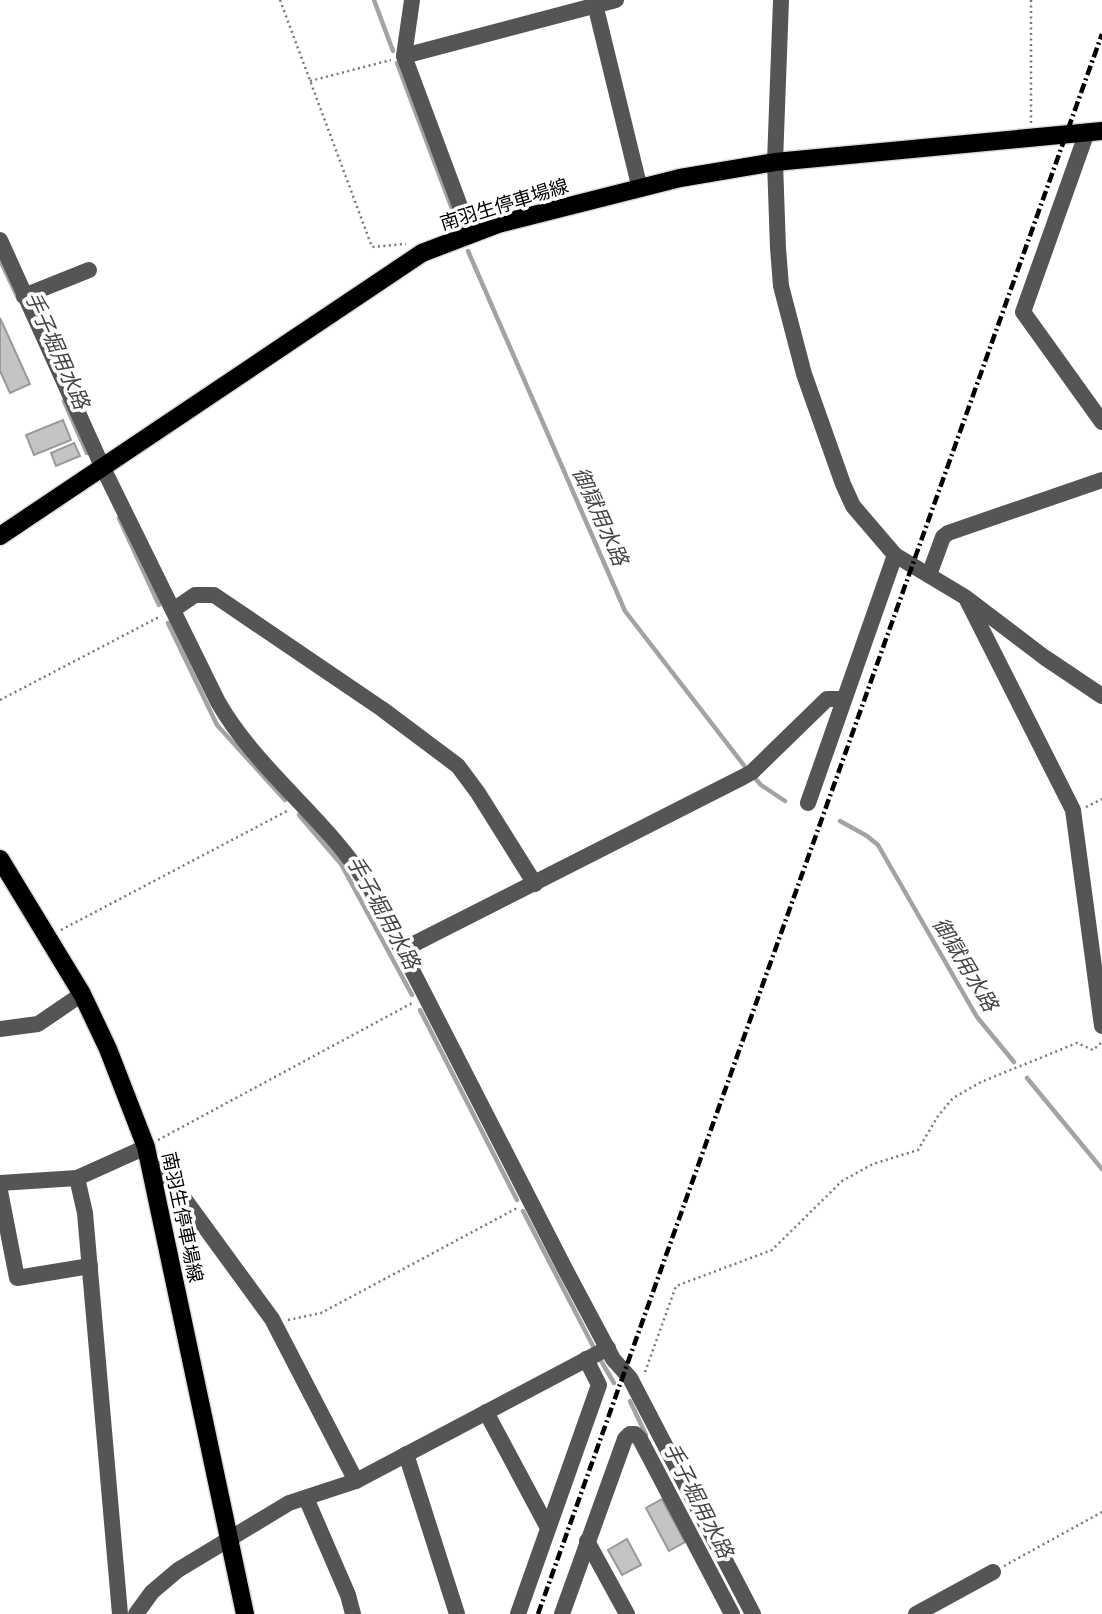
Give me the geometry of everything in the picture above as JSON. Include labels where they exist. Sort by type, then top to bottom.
[{"type":"main road","name":"南羽生停車場線","points":[[0,536],[422,253],[470,233],[680,178],[775,162],[1095,131]]},
{"type":"main road","name":"南羽生停車場線","points":[[0,859],[82,994],[108,1049],[146,1147],[245,1614]]},
{"type":"street","points":[[412,0],[404,57],[470,233]]},
{"type":"street","points":[[404,57],[595,2],[616,0]]},
{"type":"street","points":[[781,0],[775,162],[781,286],[804,374],[853,506],[895,555],[965,597],[1044,657],[1102,696]]},
{"type":"street","points":[[595,2],[640,189]]},
{"type":"street","points":[[1095,131],[1023,312],[1102,422]]},
{"type":"street","points":[[0,240],[102,466],[228,719],[236,732],[330,833],[358,869],[529,1201],[613,1359],[630,1378],[753,1614]]},
{"type":"street","points":[[24,296],[89,270]]},
{"type":"street","points":[[929,575],[943,537],[948,533],[1102,480]]},
{"type":"street","points":[[808,803],[895,555]]},
{"type":"street","points":[[173,610],[195,596],[214,595],[382,709],[458,766],[535,884]]},
{"type":"street","points":[[965,597],[1073,810],[1102,1026]]},
{"type":"street","points":[[402,950],[752,772],[827,699],[843,699]]},
{"type":"street","points":[[0,1029],[38,1024],[82,994]]},
{"type":"street","points":[[0,1183],[77,1178],[146,1147]]},
{"type":"street","points":[[152,1166],[169,1178],[276,1326],[356,1480]]},
{"type":"street","points":[[77,1178],[85,1213],[120,1614]]},
{"type":"street","points":[[0,1191],[17,1278],[90,1266]]},
{"type":"street","points":[[136,1614],[152,1592],[171,1575],[289,1503],[356,1480],[608,1348]]},
{"type":"street","points":[[518,1614],[599,1385],[586,1359]]},
{"type":"street","points":[[486,1412],[548,1528]]},
{"type":"street","points":[[562,1614],[625,1439],[630,1434],[635,1434],[732,1614]]},
{"type":"street","points":[[406,1454],[457,1614]]},
{"type":"street","points":[[306,1498],[348,1595],[353,1614]]},
{"type":"street","points":[[587,1541],[627,1614]]},
{"type":"street","points":[[916,1614],[993,1572]]},
{"type":"path","points":[[280,0],[372,247],[409,243],[422,253]]},
{"type":"path","points":[[1031,0],[1031,137]]},
{"type":"path","points":[[310,81],[404,57]]},
{"type":"path","points":[[0,700],[173,610]]},
{"type":"path","points":[[50,938],[290,809],[300,801]]},
{"type":"path","points":[[146,1147],[425,996]]},
{"type":"path","points":[[637,1391],[676,1286],[772,1250],[842,1181],[873,1164],[918,1150],[938,1116],[953,1098],[981,1082],[1077,1043],[1093,1050],[1102,1042]]},
{"type":"path","points":[[276,1326],[294,1317],[321,1313],[529,1201]]},
{"type":"path","points":[[993,1572],[1102,1512]]},
{"type":"building","points":[[0,318],[30,384],[10,393],[0,371]]},
{"type":"building","points":[[63,420],[71,440],[34,455],[26,435]]},
{"type":"building","points":[[74,443],[80,456],[56,466],[51,453]]},
{"type":"building","points":[[662,1499],[685,1542],[669,1551],[646,1508]]},
{"type":"building","points":[[627,1539],[641,1565],[622,1575],[608,1550]]},
{"type":"waterway","name":"御獄用水路","points":[[374,0],[393,51]]},
{"type":"waterway","name":"御獄用水路","points":[[397,63],[460,230]]},
{"type":"waterway","name":"御獄用水路","points":[[468,251],[625,611],[746,768]]},
{"type":"waterway","name":"手子堀用水路","points":[[0,260],[19,300]]},
{"type":"waterway","name":"手子堀用水路","points":[[64,401],[87,453]]},
{"type":"waterway","name":"手子堀用水路","points":[[119,518],[159,605]]},
{"type":"waterway","name":"手子堀用水路","points":[[168,623],[217,725],[285,800]]},
{"type":"waterway","name":"御獄用水路","points":[[754,777],[785,801]]},
{"type":"waterway","name":"手子堀用水路","points":[[299,815],[341,864],[412,995]]},
{"type":"waterway","name":"御獄用水路","points":[[840,821],[878,845],[977,1017],[1014,1062]]},
{"type":"waterway","name":"手子堀用水路","points":[[420,1010],[517,1200]]},
{"type":"waterway","name":"御獄用水路","points":[[1027,1078],[1102,1169]]},
{"type":"waterway","name":"手子堀用水路","points":[[523,1211],[593,1346]]},
{"type":"waterway","name":"手子堀用水路","points":[[600,1359],[614,1383]]},
{"type":"waterway","name":"手子堀用水路","points":[[630,1401],[646,1435]]},
{"type":"railway","points":[[538,1614],[1102,34]]}]
